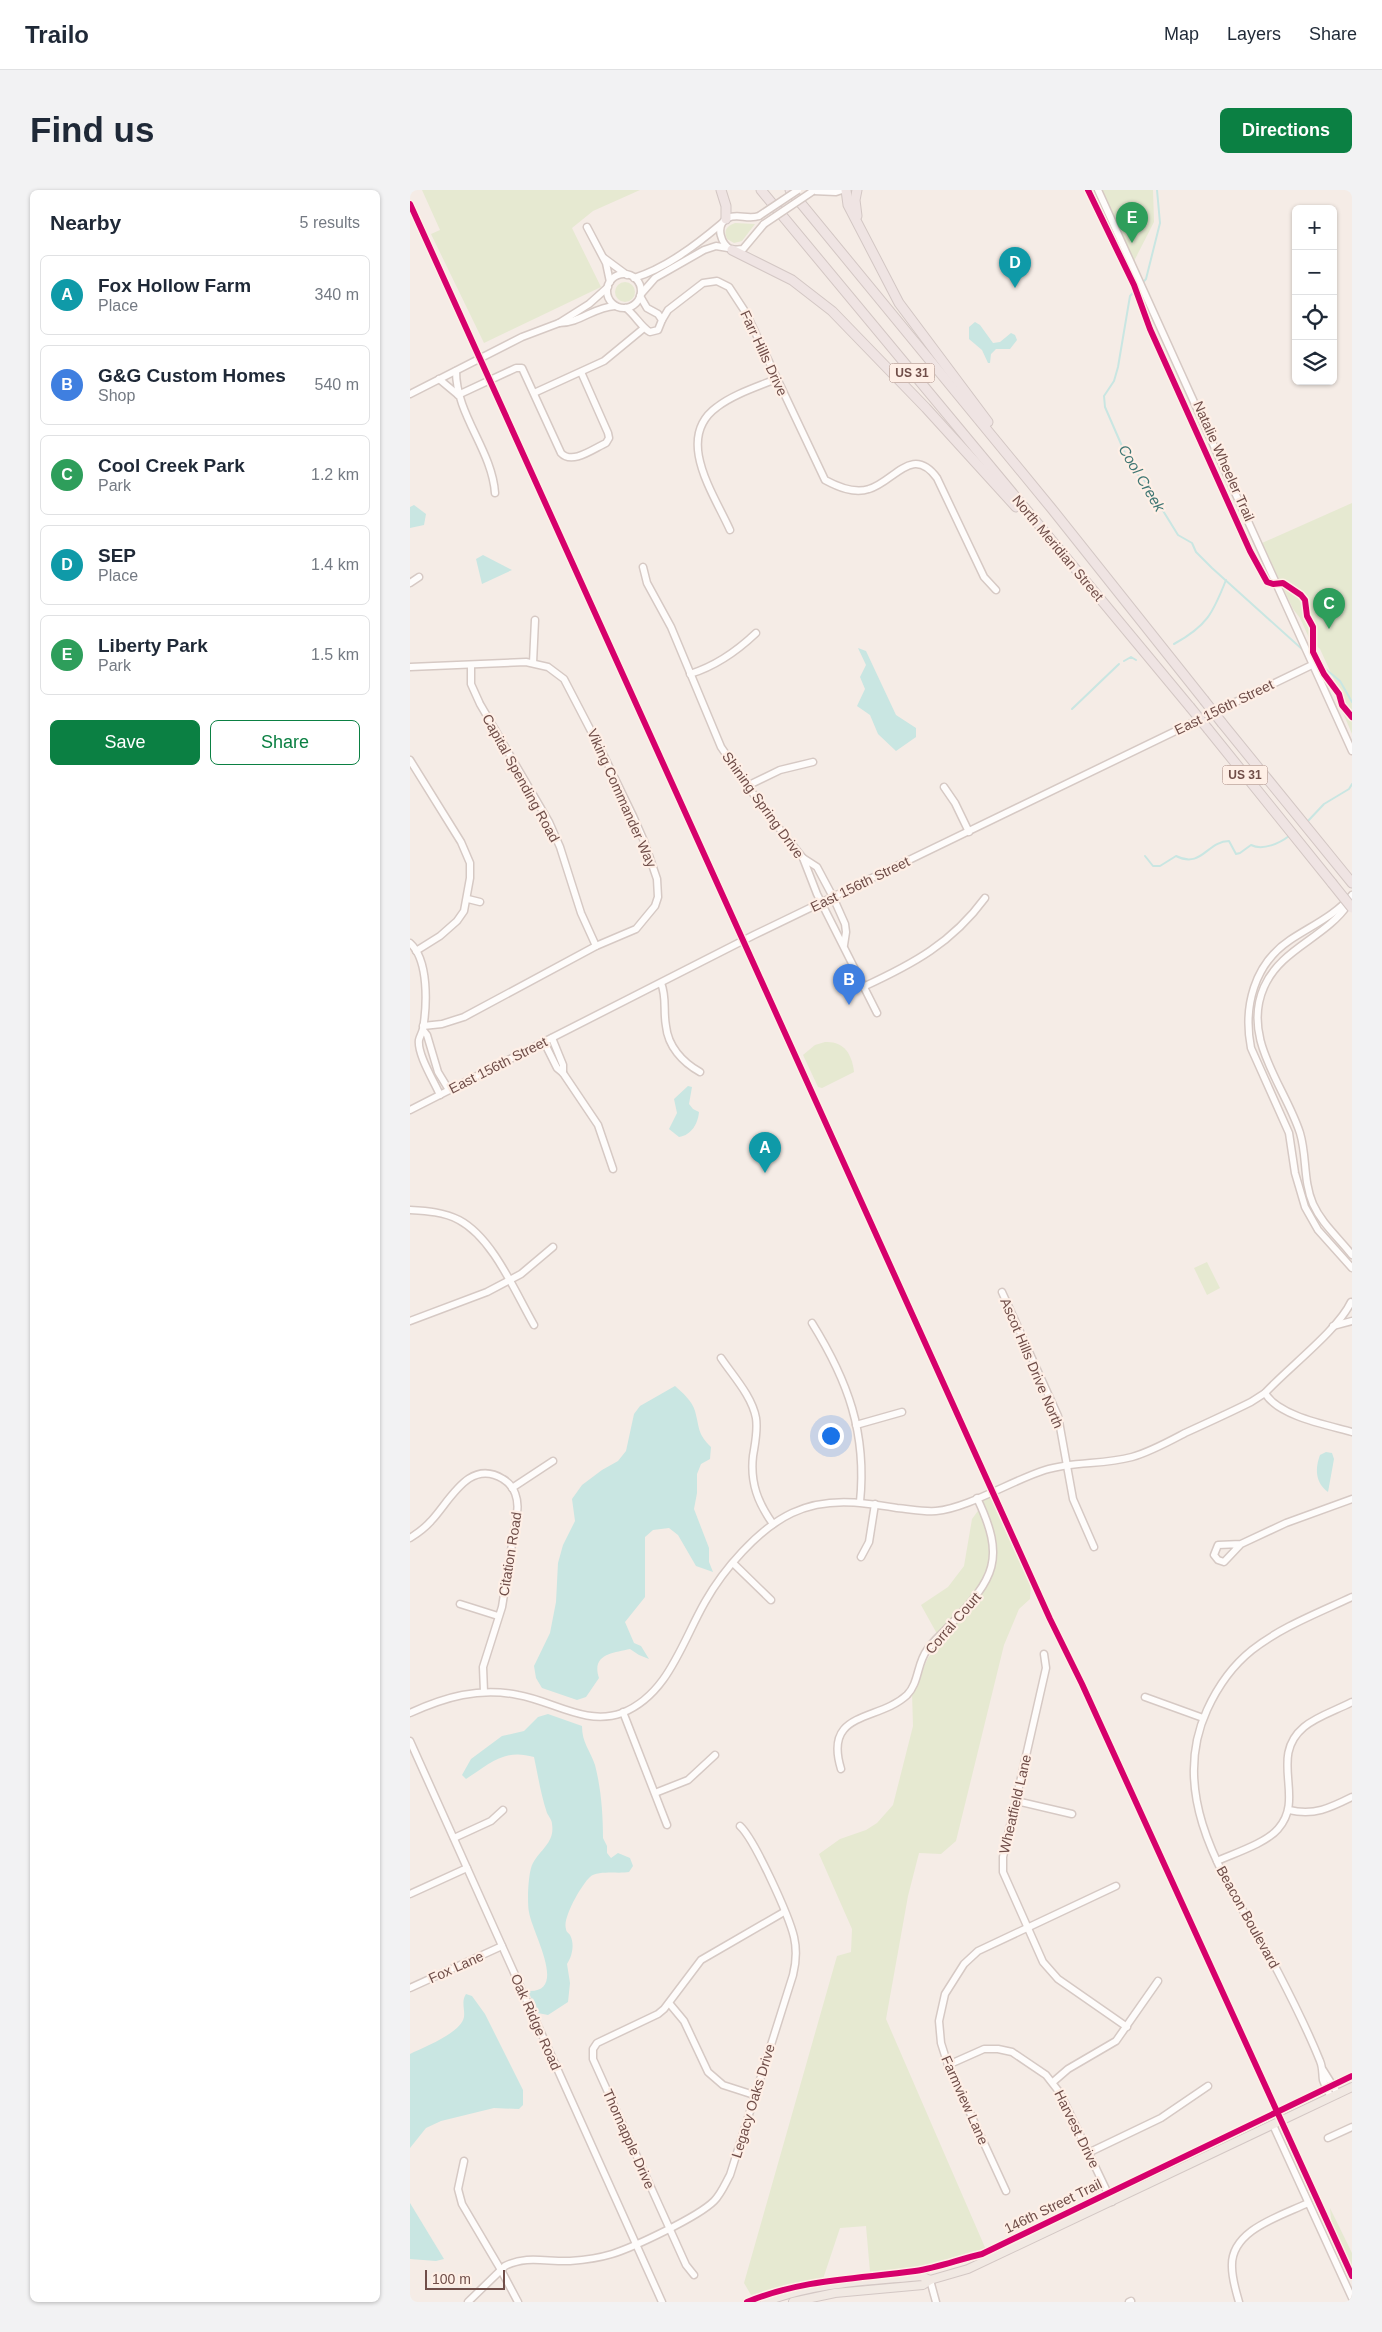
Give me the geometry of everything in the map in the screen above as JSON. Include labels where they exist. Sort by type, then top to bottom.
[{"type":"highway","points":[[721,190],[726,207],[724,221]]},
{"type":"highway","name":"North Meridian Street","points":[[761,190],[1190,706],[1352,908]]},
{"type":"highway","name":"North Meridian Street","points":[[790,190],[1052,509],[1352,883]]},
{"type":"highway","points":[[846,190],[846,201],[899,303],[1052,509]]},
{"type":"highway","points":[[858,190],[855,206],[858,226]]},
{"type":"highway","points":[[730,249],[792,280],[832,311],[1063,555]]},
{"type":"main road","points":[[793,2302],[835,2293],[923,2285],[930,2280],[982,2264],[1352,2087]]},
{"type":"main road","points":[[765,2302],[800,2290],[832,2284],[921,2276],[930,2280]]},
{"type":"street","points":[[634,278],[647,274],[688,249],[724,221],[735,216],[752,218],[759,216],[798,190]]},
{"type":"street","points":[[559,323],[577,321],[601,308],[615,306],[626,308],[634,306],[656,278],[704,250],[716,246],[730,249],[746,246],[764,224],[813,191],[836,192],[842,190]]},
{"type":"street","points":[[1098,190],[1352,751]]},
{"type":"street","points":[[724,221],[721,235],[730,249]]},
{"type":"street","points":[[587,227],[602,256],[609,284],[609,300],[615,306]]},
{"type":"street","points":[[602,256],[634,278],[640,285],[641,295],[647,308],[660,317],[660,327],[655,332],[650,332],[626,308]]},
{"type":"street","points":[[410,394],[522,337],[559,323],[589,304],[616,277],[627,275]]},
{"type":"street","name":"Farr Hills Drive","points":[[660,317],[703,283],[713,280],[727,285],[746,313],[821,475],[830,483],[848,490],[867,490],[875,487],[908,465],[918,464],[928,467],[937,478],[982,573],[996,590]]},
{"type":"street","points":[[534,393],[610,358],[644,328]]},
{"type":"street","points":[[458,395],[516,368],[524,370],[561,453],[566,458],[573,458],[606,443],[609,438],[581,372]]},
{"type":"street","points":[[456,371],[458,395],[494,478],[495,494]]},
{"type":"street","points":[[730,530],[699,461],[698,434],[704,421],[717,406],[776,378]]},
{"type":"street","points":[[439,379],[458,395]]},
{"type":"street","name":"Shining Spring Drive","points":[[643,567],[647,583],[671,627],[721,747],[747,786],[803,858],[822,902],[877,1013]]},
{"type":"street","points":[[410,583],[419,577]]},
{"type":"street","points":[[533,663],[535,620]]},
{"type":"street","points":[[690,674],[718,663],[739,650],[756,633]]},
{"type":"street","name":"East 156th Street","points":[[410,1110],[822,902],[1311,662]]},
{"type":"street","name":"Viking Commander Way","points":[[410,667],[533,663],[548,666],[564,679],[644,841],[657,880],[658,897],[655,906],[644,922],[636,929],[596,946],[464,1018],[423,1028]]},
{"type":"street","name":"Capital Spending Road","points":[[471,666],[471,684],[473,689],[549,822],[560,848],[581,912],[596,946]]},
{"type":"street","points":[[410,760],[466,853],[470,863],[468,899],[464,911],[457,921],[440,936],[416,951]]},
{"type":"street","points":[[747,786],[780,770],[813,762]]},
{"type":"street","points":[[944,787],[955,803],[968,832]]},
{"type":"street","points":[[803,858],[817,867],[833,897],[845,924],[844,945]]},
{"type":"street","points":[[1352,896],[1336,920],[1296,948],[1272,972],[1260,1001],[1258,1035],[1300,1134],[1307,1180],[1313,1204],[1328,1227],[1352,1255]]},
{"type":"street","points":[[1352,896],[1339,908],[1278,950],[1257,977],[1248,1013],[1251,1048],[1289,1133],[1297,1182],[1305,1207],[1318,1230],[1352,1268]]},
{"type":"street","points":[[863,987],[923,958],[959,930],[985,898]]},
{"type":"street","points":[[468,899],[480,902]]},
{"type":"street","points":[[410,943],[416,951],[426,979],[423,1028],[419,1041],[424,1059],[440,1094]]},
{"type":"street","points":[[661,983],[666,996],[666,1027],[668,1036],[679,1057],[700,1072]]},
{"type":"street","points":[[423,1028],[428,1035],[438,1072],[449,1090]]},
{"type":"street","points":[[552,1038],[563,1065],[563,1073]]},
{"type":"street","points":[[544,1042],[557,1068],[563,1073],[598,1125],[613,1169]]},
{"type":"street","points":[[410,1210],[443,1213],[468,1226],[489,1246],[534,1325]]},
{"type":"street","points":[[410,1321],[487,1292],[509,1281],[553,1247]]},
{"type":"street","name":"Ascot Hills Drive North","points":[[1002,1292],[1058,1416],[1073,1499],[1094,1547]]},
{"type":"street","points":[[1351,1299],[1352,1310]]},
{"type":"street","points":[[410,1713],[450,1697],[484,1692],[519,1695],[585,1716],[602,1717],[623,1712],[650,1695],[668,1673],[705,1602],[733,1563],[773,1524],[791,1513],[814,1505],[836,1501],[860,1502],[921,1511],[937,1511],[1066,1464],[1112,1461],[1139,1455],[1251,1402],[1265,1393],[1333,1326],[1351,1299]]},
{"type":"street","points":[[1333,1326],[1352,1320]]},
{"type":"street","points":[[812,1323],[840,1372],[856,1425],[862,1466],[860,1502]]},
{"type":"street","points":[[721,1358],[744,1392],[754,1411],[757,1425],[752,1470],[753,1484],[758,1501],[773,1524]]},
{"type":"street","points":[[1265,1393],[1270,1401],[1283,1409],[1352,1432]]},
{"type":"street","points":[[856,1425],[902,1412]]},
{"type":"street","points":[[410,1538],[431,1522],[458,1487],[469,1478],[482,1474],[496,1475],[507,1482],[512,1488],[553,1461]]},
{"type":"street","name":"Citation Road","points":[[484,1692],[482,1681],[485,1658],[506,1586],[518,1507],[512,1488]]},
{"type":"street","name":"Corral Court","points":[[840,1769],[836,1748],[844,1730],[852,1722],[899,1700],[908,1693],[916,1681],[926,1652],[976,1599],[986,1583],[993,1561],[993,1540],[988,1521],[977,1498]]},
{"type":"street","points":[[1241,1544],[1286,1523],[1352,1499]]},
{"type":"street","points":[[861,1557],[869,1542],[875,1504]]},
{"type":"street","points":[[733,1563],[771,1600]]},
{"type":"street","name":"Beacon Boulevard","points":[[1334,2096],[1323,2079],[1323,2070],[1279,1975],[1235,1898],[1201,1822],[1194,1790],[1195,1751],[1203,1718],[1212,1697],[1226,1676],[1250,1652],[1280,1632],[1352,1598]]},
{"type":"street","points":[[460,1604],[498,1616]]},
{"type":"street","name":"Wheatfield Lane","points":[[1044,1654],[1046,1668],[1003,1857],[1003,1872],[1043,1962],[1058,1979],[1127,2027]]},
{"type":"street","points":[[1145,1697],[1203,1718]]},
{"type":"street","points":[[1217,1861],[1273,1834],[1282,1824],[1289,1810],[1286,1764],[1293,1741],[1310,1723],[1352,1702]]},
{"type":"street","points":[[623,1712],[667,1826]]},
{"type":"street","name":"Oak Ridge Road","points":[[410,1741],[662,2302]]},
{"type":"street","points":[[655,1793],[688,1780],[715,1755]]},
{"type":"street","points":[[1289,1810],[1304,1813],[1318,1812],[1352,1797]]},
{"type":"street","points":[[1016,1801],[1072,1814]]},
{"type":"street","points":[[454,1838],[491,1822],[503,1810]]},
{"type":"street","name":"Legacy Oaks Drive","points":[[501,2270],[519,2260],[569,2261],[611,2254],[636,2244],[706,2208],[721,2192],[730,2175],[796,1964],[794,1936],[752,1840],[740,1826]]},
{"type":"street","points":[[410,1894],[467,1868]]},
{"type":"street","name":"Farmview Lane","points":[[1006,2191],[948,2065],[941,2043],[939,2021],[945,1994],[952,1980],[964,1964],[978,1951],[1116,1886]]},
{"type":"street","points":[[754,2095],[723,2085],[708,2072],[684,2021],[669,2003],[701,1960],[784,1912]]},
{"type":"street","name":"Fox Lane","points":[[410,1988],[502,1946]]},
{"type":"street","points":[[1053,2082],[1068,2069],[1110,2046],[1127,2027],[1158,1981]]},
{"type":"street","name":"Thornapple Drive","points":[[669,2003],[651,2018],[597,2043],[593,2049],[593,2059],[669,2228],[686,2264],[694,2275]]},
{"type":"street","name":"Harvest Drive","points":[[948,2065],[984,2049],[998,2049],[1020,2056],[1053,2082],[1112,2202]]},
{"type":"street","points":[[1088,2153],[1161,2118],[1208,2086]]},
{"type":"street","points":[[1272,2125],[1352,2298]]},
{"type":"street","points":[[1328,2138],[1352,2127]]},
{"type":"street","points":[[464,2161],[458,2189],[462,2204],[518,2302]]},
{"type":"street","points":[[1239,2302],[1232,2267],[1233,2255],[1240,2242],[1250,2232],[1308,2203]]},
{"type":"street","points":[[468,2302],[501,2270]]},
{"type":"street","points":[[930,2280],[936,2302]]},
{"type":"green space","points":[[422,190],[640,190],[593,211],[572,228],[601,287],[484,343],[431,234],[440,230]]},
{"type":"green space","points":[[1098,190],[1153,190],[1154,222],[1132,265]]},
{"type":"green space","points":[[735,223],[755,224],[742,241],[734,243],[727,239],[725,233],[728,227]]},
{"type":"green space","points":[[621,282],[629,282],[635,288],[635,296],[629,302],[621,302],[615,296],[615,288]]},
{"type":"green space","points":[[1352,503],[1352,734],[1337,699],[1335,682],[1320,649],[1310,640],[1300,618],[1293,609],[1262,543]]},
{"type":"green space","points":[[832,1042],[846,1050],[854,1072],[822,1088],[818,1087],[803,1055],[815,1045]]},
{"type":"green space","points":[[1207,1262],[1220,1288],[1207,1295],[1194,1268]]},
{"type":"green space","points":[[992,1495],[1031,1583],[1030,1599],[1019,1609],[1004,1645],[956,1841],[941,1854],[919,1853],[908,1896],[886,2019],[987,2252],[958,2262],[930,2268],[870,2272],[866,2226],[840,2228],[823,2279],[751,2295],[744,2283],[837,1956],[851,1952],[852,1929],[819,1854],[840,1839],[866,1830],[877,1823],[893,1805],[913,1726],[912,1693],[928,1658],[941,1641],[921,1605],[948,1587],[964,1566],[972,1519],[983,1504],[982,1498]]},
{"type":"green space","points":[[1330,2208],[1352,2253],[1352,2281],[1333,2241]]},
{"type":"water","points":[[975,322],[980,325],[993,343],[1000,342],[1011,333],[1015,335],[1017,340],[1010,349],[996,349],[991,354],[990,363],[988,363],[982,350],[969,339],[969,327]]},
{"type":"water","points":[[414,505],[426,514],[424,525],[410,528],[410,507]]},
{"type":"water","points":[[483,555],[512,570],[482,584],[476,559]]},
{"type":"water","points":[[858,648],[866,651],[896,715],[916,728],[916,737],[896,751],[878,734],[870,715],[857,706],[865,689],[860,677],[866,665]]},
{"type":"water","points":[[688,1086],[692,1087],[689,1104],[699,1112],[696,1124],[691,1131],[679,1137],[669,1129],[677,1113],[674,1099]]},
{"type":"water","points":[[675,1386],[692,1404],[701,1434],[711,1447],[710,1459],[701,1464],[697,1474],[697,1493],[694,1509],[709,1548],[709,1562],[713,1572],[696,1566],[678,1535],[669,1528],[653,1530],[645,1537],[645,1597],[625,1622],[634,1643],[641,1646],[649,1659],[630,1649],[605,1656],[598,1664],[599,1678],[586,1697],[577,1700],[542,1688],[536,1678],[534,1666],[550,1633],[556,1602],[558,1563],[563,1545],[575,1521],[572,1499],[582,1485],[618,1461],[626,1451],[634,1414],[640,1406]]},
{"type":"water","points":[[1326,1452],[1332,1453],[1334,1459],[1328,1492],[1318,1480],[1317,1475],[1320,1455]]},
{"type":"water","points":[[548,1714],[582,1726],[585,1742],[597,1774],[603,1820],[603,1838],[607,1846],[607,1853],[611,1858],[618,1853],[630,1858],[633,1866],[629,1872],[603,1873],[590,1877],[578,1894],[567,1917],[566,1924],[566,1931],[570,1934],[573,1946],[567,1964],[570,1983],[568,2002],[548,2015],[538,2013],[528,1991],[540,1989],[546,1982],[545,1960],[529,1912],[528,1887],[531,1867],[549,1841],[552,1830],[552,1821],[547,1813],[543,1799],[534,1757],[523,1755],[506,1756],[490,1763],[466,1779],[462,1775],[471,1759],[502,1736],[524,1731],[538,1717]]},
{"type":"water","points":[[466,1994],[472,1996],[485,2014],[523,2090],[523,2105],[519,2109],[494,2108],[441,2121],[426,2128],[410,2148],[410,2054],[441,2039],[456,2029],[464,2017],[463,2002]]},
{"type":"water","points":[[410,2203],[444,2259],[436,2261],[410,2259]]},
{"type":"waterway","name":"Cool Creek","points":[[1157,190],[1160,223],[1146,279],[1130,296],[1118,367],[1114,381],[1104,396],[1105,407],[1128,460],[1135,472],[1144,480],[1178,535],[1192,543],[1196,552],[1212,568],[1303,650]]},
{"type":"waterway","points":[[1174,644],[1202,625],[1208,618],[1226,580]]},
{"type":"waterway","points":[[1124,661],[1131,657],[1136,660]]},
{"type":"waterway","name":"Cool Creek","points":[[1312,658],[1340,681],[1352,702]]},
{"type":"waterway","points":[[1072,709],[1119,664]]},
{"type":"waterway","points":[[1307,822],[1324,804],[1349,789],[1352,784]]},
{"type":"waterway","points":[[1145,856],[1153,866],[1160,866],[1176,856],[1185,859],[1198,857],[1221,842],[1229,841],[1236,854],[1251,845],[1266,847],[1276,844],[1289,836]]},
{"type":"cycle path","name":"Natalie Wheeler Trail","points":[[1088,190],[1134,285],[1150,329],[1250,551],[1267,582],[1273,584],[1283,583],[1301,595],[1305,600],[1307,616],[1313,627],[1313,652],[1324,674],[1339,694],[1342,705],[1352,717]]},
{"type":"cycle path","points":[[410,204],[1050,1619],[1082,1684],[1352,2276]]},
{"type":"cycle path","name":"146th Street Trail","points":[[747,2302],[768,2294],[809,2284],[923,2270],[982,2254],[1352,2076]]},
{"type":"place","name":"Liberty Park","points":[[1132,243]]},
{"type":"place","name":"SEP","points":[[1015,288]]},
{"type":"place","name":"Cool Creek Park","points":[[1329,629]]},
{"type":"place","name":"G&G Custom Homes","points":[[849,1005]]},
{"type":"place","name":"Fox Hollow Farm","points":[[765,1173]]}]
